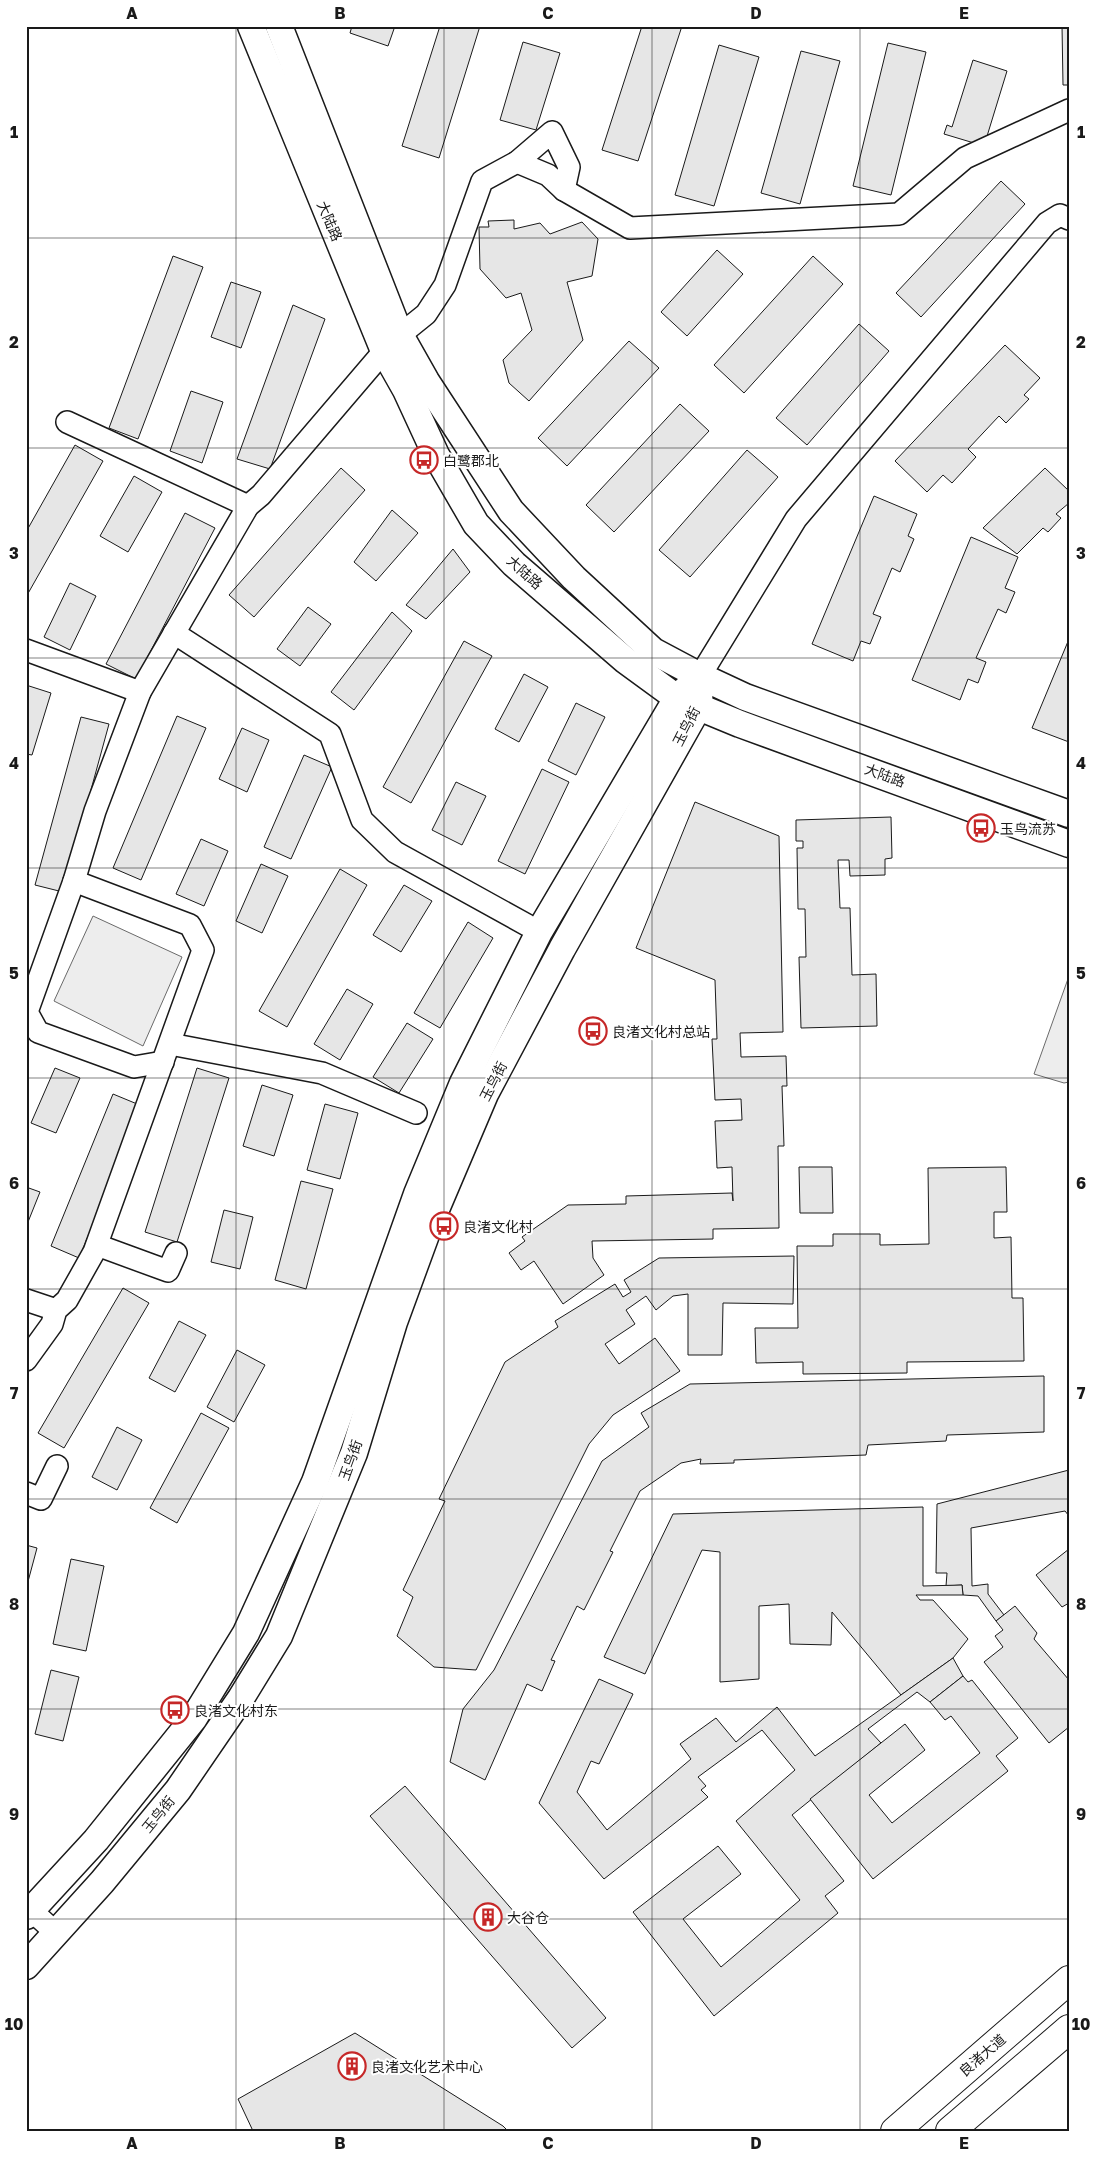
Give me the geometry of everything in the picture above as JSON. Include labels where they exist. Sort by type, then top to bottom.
[{"type":"highway","name":"良渚大道","points":[[895,2131],[1069,1980]]},
{"type":"highway","points":[[950,2131],[1069,2029]]},
{"type":"main road","name":"大陆路","points":[[251,26],[392,343],[426,381],[510,511],[574,578],[653,650],[700,676],[755,700],[1069,814]]},
{"type":"main road","name":"大陆路","points":[[279,26],[392,343],[436,455],[476,524],[514,564],[625,660],[688,702],[740,724],[1069,844]]},
{"type":"main road","name":"玉鸟街","points":[[26,1966],[102,1882],[178,1790],[236,1706],[279,1636],[354,1453],[394,1322],[430,1221],[486,1094],[562,949],[700,676]]},
{"type":"main road","name":"玉鸟街","points":[[28,1912],[96,1840],[194,1718],[246,1633],[315,1482],[417,1194],[463,1083],[539,932],[688,702]]},
{"type":"street","points":[[517,162],[548,175],[564,190],[630,228],[899,214],[964,158],[1069,110]]},
{"type":"street","points":[[416,1113],[322,1073],[166,1053],[134,1067],[38,1032],[27,1012],[74,880],[96,811],[140,692],[248,506],[261,495],[392,343],[426,314],[445,285],[482,181],[517,162],[552,132],[569,167],[564,190]]},
{"type":"street","points":[[700,676],[796,519],[1047,223],[1060,215],[1069,219]]},
{"type":"street","points":[[67,422],[248,506]]},
{"type":"street","points":[[174,633],[330,734],[362,820],[395,852],[527,925]]},
{"type":"street","points":[[26,650],[140,692]]},
{"type":"street","points":[[26,1360],[52,1324],[56,1310],[67,1300],[97,1245],[203,950],[190,924],[74,880]]},
{"type":"street","points":[[97,1245],[168,1271],[176,1254]]},
{"type":"street","points":[[26,1300],[56,1310]]},
{"type":"street","points":[[26,1493],[41,1499],[57,1466]]},
{"type":"street","points":[[28,1912],[56,1933]]},
{"type":"shaded area","points":[[93,916],[182,957],[143,1046],[54,1001]]},
{"type":"shaded area","points":[[1069,976],[1069,1082],[1064,1083],[1034,1074]]},
{"type":"building","points":[[352,26],[395,26],[388,46],[350,33]]},
{"type":"building","points":[[440,26],[480,26],[439,158],[402,146]]},
{"type":"building","points":[[642,26],[682,26],[638,161],[602,150]]},
{"type":"building","points":[[1062,26],[1069,26],[1069,85],[1063,85]]},
{"type":"building","points":[[523,42],[560,53],[536,130],[500,120]]},
{"type":"building","points":[[888,43],[926,52],[891,195],[853,186]]},
{"type":"building","points":[[719,45],[759,57],[714,206],[675,195]]},
{"type":"building","points":[[801,51],[840,61],[800,204],[761,193]]},
{"type":"building","points":[[973,60],[1007,71],[984,146],[944,134],[947,125],[952,127]]},
{"type":"building","points":[[1001,181],[1025,204],[921,317],[896,293]]},
{"type":"building","points":[[514,220],[514,229],[540,223],[550,234],[582,222],[598,239],[592,276],[567,282],[583,340],[529,401],[509,383],[503,360],[532,330],[521,293],[506,298],[480,269],[479,227],[489,227],[488,221]]},
{"type":"building","points":[[717,250],[743,274],[687,336],[661,312]]},
{"type":"building","points":[[173,256],[203,267],[138,439],[109,428]]},
{"type":"building","points":[[813,256],[843,284],[744,393],[714,365]]},
{"type":"building","points":[[231,282],[261,292],[241,348],[211,337]]},
{"type":"building","points":[[293,305],[325,319],[270,469],[237,459]]},
{"type":"building","points":[[859,324],[889,351],[807,445],[776,418]]},
{"type":"building","points":[[629,341],[659,368],[567,466],[538,438]]},
{"type":"building","points":[[1005,345],[1040,378],[1024,395],[1029,399],[1006,423],[999,416],[968,449],[976,457],[952,483],[943,475],[927,492],[895,461]]},
{"type":"building","points":[[191,391],[223,402],[202,463],[170,451]]},
{"type":"building","points":[[680,404],[709,431],[614,532],[586,505]]},
{"type":"building","points":[[75,445],[103,461],[26,597],[26,532]]},
{"type":"building","points":[[747,450],[778,477],[690,577],[659,550]]},
{"type":"building","points":[[341,468],[365,490],[254,617],[229,595]]},
{"type":"building","points":[[1045,468],[1069,491],[1069,503],[1056,514],[1061,518],[1048,532],[1043,528],[1017,554],[983,528]]},
{"type":"building","points":[[134,476],[162,492],[128,552],[100,536]]},
{"type":"building","points":[[874,496],[917,514],[908,536],[914,539],[900,572],[892,568],[873,614],[881,617],[870,644],[861,641],[853,661],[812,644]]},
{"type":"building","points":[[392,510],[418,533],[376,581],[354,562]]},
{"type":"building","points":[[185,513],[215,528],[136,679],[106,664]]},
{"type":"building","points":[[971,537],[1018,557],[1005,588],[1015,592],[1006,613],[998,609],[976,658],[986,662],[978,683],[968,679],[960,700],[912,680]]},
{"type":"building","points":[[453,549],[470,572],[426,619],[406,605]]},
{"type":"building","points":[[70,583],[96,596],[70,650],[44,637]]},
{"type":"building","points":[[308,607],[331,624],[300,666],[277,649]]},
{"type":"building","points":[[392,612],[412,631],[354,710],[331,692]]},
{"type":"building","points":[[1069,639],[1069,742],[1032,728]]},
{"type":"building","points":[[464,641],[492,656],[411,803],[383,787]]},
{"type":"building","points":[[524,674],[548,687],[519,742],[495,729]]},
{"type":"building","points":[[26,685],[51,693],[32,755],[26,754]]},
{"type":"building","points":[[576,703],[605,717],[576,775],[548,761]]},
{"type":"building","points":[[177,716],[206,728],[141,880],[113,868]]},
{"type":"building","points":[[81,717],[109,724],[63,892],[35,885]]},
{"type":"building","points":[[242,728],[269,740],[247,792],[219,779]]},
{"type":"building","points":[[304,755],[332,767],[291,859],[264,847]]},
{"type":"building","points":[[542,769],[569,782],[525,874],[498,861]]},
{"type":"building","points":[[456,782],[486,796],[462,845],[432,830]]},
{"type":"building","points":[[695,802],[779,836],[783,1032],[740,1033],[741,1057],[786,1056],[787,1086],[782,1086],[784,1146],[778,1146],[779,1228],[713,1229],[713,1239],[592,1241],[593,1258],[604,1275],[563,1304],[534,1261],[521,1270],[509,1253],[525,1241],[522,1237],[568,1205],[626,1204],[626,1196],[732,1193],[733,1201],[732,1167],[717,1168],[715,1121],[742,1120],[741,1099],[715,1100],[712,1039],[717,1039],[715,980],[636,948]]},
{"type":"building","points":[[891,817],[892,858],[885,859],[885,875],[850,876],[849,860],[838,860],[840,908],[850,908],[852,975],[876,974],[877,1026],[801,1028],[799,957],[806,957],[805,909],[798,909],[797,848],[803,848],[803,841],[796,841],[796,820]]},
{"type":"building","points":[[201,839],[228,851],[204,906],[176,894]]},
{"type":"building","points":[[261,864],[288,876],[262,933],[236,921]]},
{"type":"building","points":[[340,869],[367,885],[287,1027],[259,1011]]},
{"type":"building","points":[[404,885],[432,901],[401,952],[373,935]]},
{"type":"building","points":[[468,922],[493,938],[440,1028],[414,1013]]},
{"type":"building","points":[[347,989],[373,1004],[340,1060],[314,1044]]},
{"type":"building","points":[[407,1023],[433,1039],[399,1093],[373,1077]]},
{"type":"building","points":[[55,1068],[80,1078],[56,1133],[31,1123]]},
{"type":"building","points":[[197,1068],[229,1078],[177,1242],[145,1232]]},
{"type":"building","points":[[262,1085],[293,1095],[274,1156],[243,1146]]},
{"type":"building","points":[[113,1094],[142,1106],[79,1258],[51,1246]]},
{"type":"building","points":[[325,1104],[358,1113],[340,1179],[307,1170]]},
{"type":"building","points":[[799,1167],[832,1167],[833,1213],[800,1213]]},
{"type":"building","points":[[1006,1167],[1007,1212],[994,1212],[994,1238],[1011,1237],[1012,1298],[1023,1298],[1024,1361],[907,1362],[907,1373],[803,1374],[803,1362],[756,1363],[755,1328],[798,1328],[797,1246],[833,1246],[833,1234],[880,1234],[880,1245],[929,1244],[928,1168]]},
{"type":"building","points":[[301,1181],[333,1189],[306,1289],[275,1280]]},
{"type":"building","points":[[26,1187],[40,1192],[26,1227]]},
{"type":"building","points":[[224,1210],[253,1217],[240,1269],[211,1262]]},
{"type":"building","points":[[794,1256],[793,1304],[723,1303],[722,1355],[688,1355],[688,1294],[673,1296],[656,1310],[646,1296],[626,1310],[635,1324],[605,1344],[619,1364],[655,1338],[680,1371],[613,1415],[589,1444],[476,1670],[434,1667],[397,1636],[413,1597],[403,1590],[445,1501],[439,1499],[505,1362],[558,1327],[555,1321],[615,1284],[623,1297],[631,1292],[624,1280],[659,1258]]},
{"type":"building","points":[[123,1288],[149,1303],[64,1448],[38,1433]]},
{"type":"building","points":[[179,1321],[206,1335],[175,1392],[149,1378]]},
{"type":"building","points":[[237,1350],[265,1365],[234,1422],[207,1407]]},
{"type":"building","points":[[1044,1376],[1044,1432],[947,1435],[946,1441],[868,1445],[866,1455],[734,1460],[734,1463],[700,1464],[701,1459],[681,1463],[640,1491],[610,1551],[613,1552],[584,1610],[577,1606],[551,1660],[555,1661],[542,1691],[527,1684],[485,1780],[450,1762],[463,1709],[494,1670],[602,1461],[649,1427],[641,1413],[690,1384]]},
{"type":"building","points":[[201,1413],[229,1428],[177,1523],[150,1508]]},
{"type":"building","points":[[117,1427],[142,1440],[117,1490],[92,1477]]},
{"type":"building","points":[[1069,1470],[1069,1516],[1065,1511],[971,1528],[972,1586],[988,1584],[988,1594],[1004,1615],[996,1621],[978,1596],[963,1595],[962,1585],[946,1586],[947,1573],[936,1573],[937,1504]]},
{"type":"building","points":[[923,1507],[923,1586],[962,1585],[963,1595],[916,1595],[920,1600],[933,1600],[968,1639],[953,1658],[901,1695],[832,1612],[831,1645],[790,1644],[789,1604],[759,1606],[759,1679],[720,1682],[720,1552],[702,1550],[645,1674],[604,1657],[673,1514]]},
{"type":"building","points":[[26,1545],[37,1548],[26,1589]]},
{"type":"building","points":[[1069,1549],[1069,1603],[1062,1607],[1036,1575]]},
{"type":"building","points":[[71,1559],[104,1566],[86,1651],[53,1644]]},
{"type":"building","points":[[1015,1606],[1037,1633],[1034,1639],[1069,1680],[1069,1727],[1049,1743],[984,1662],[1003,1647],[995,1636],[1003,1630],[996,1621]]},
{"type":"building","points":[[953,1658],[963,1676],[930,1702],[917,1692],[868,1729],[881,1743],[792,1815],[844,1881],[825,1896],[838,1913],[714,2016],[633,1912],[718,1846],[741,1874],[683,1919],[721,1967],[800,1900],[736,1821],[795,1770],[762,1730],[698,1777],[706,1786],[701,1790],[708,1797],[604,1879],[539,1803],[599,1679],[633,1694],[599,1764],[591,1761],[577,1792],[607,1830],[691,1759],[680,1744],[716,1718],[736,1742],[777,1707],[815,1756]]},
{"type":"building","points":[[51,1670],[79,1677],[63,1741],[35,1734]]},
{"type":"building","points":[[963,1676],[968,1682],[972,1680],[1018,1738],[996,1756],[1008,1771],[873,1879],[810,1799],[905,1724],[925,1750],[869,1795],[892,1823],[980,1753],[951,1716],[945,1720],[930,1702]]},
{"type":"building","name":"大谷仓","points":[[405,1786],[606,2018],[572,2048],[370,1816]]},
{"type":"building","name":"良渚文化艺术中心","points":[[355,2033],[503,2126],[508,2131],[253,2131],[238,2099]]},
{"type":"place","name":"白鹭郡北","points":[[424,460]]},
{"type":"place","name":"玉鸟流苏","points":[[981,828]]},
{"type":"place","name":"良渚文化村总站","points":[[593,1031]]},
{"type":"place","name":"良渚文化村","points":[[444,1226]]},
{"type":"place","name":"良渚文化村东","points":[[175,1710]]},
{"type":"place","name":"大谷仓","points":[[488,1917]]},
{"type":"place","name":"良渚文化艺术中心","points":[[352,2066]]}]
